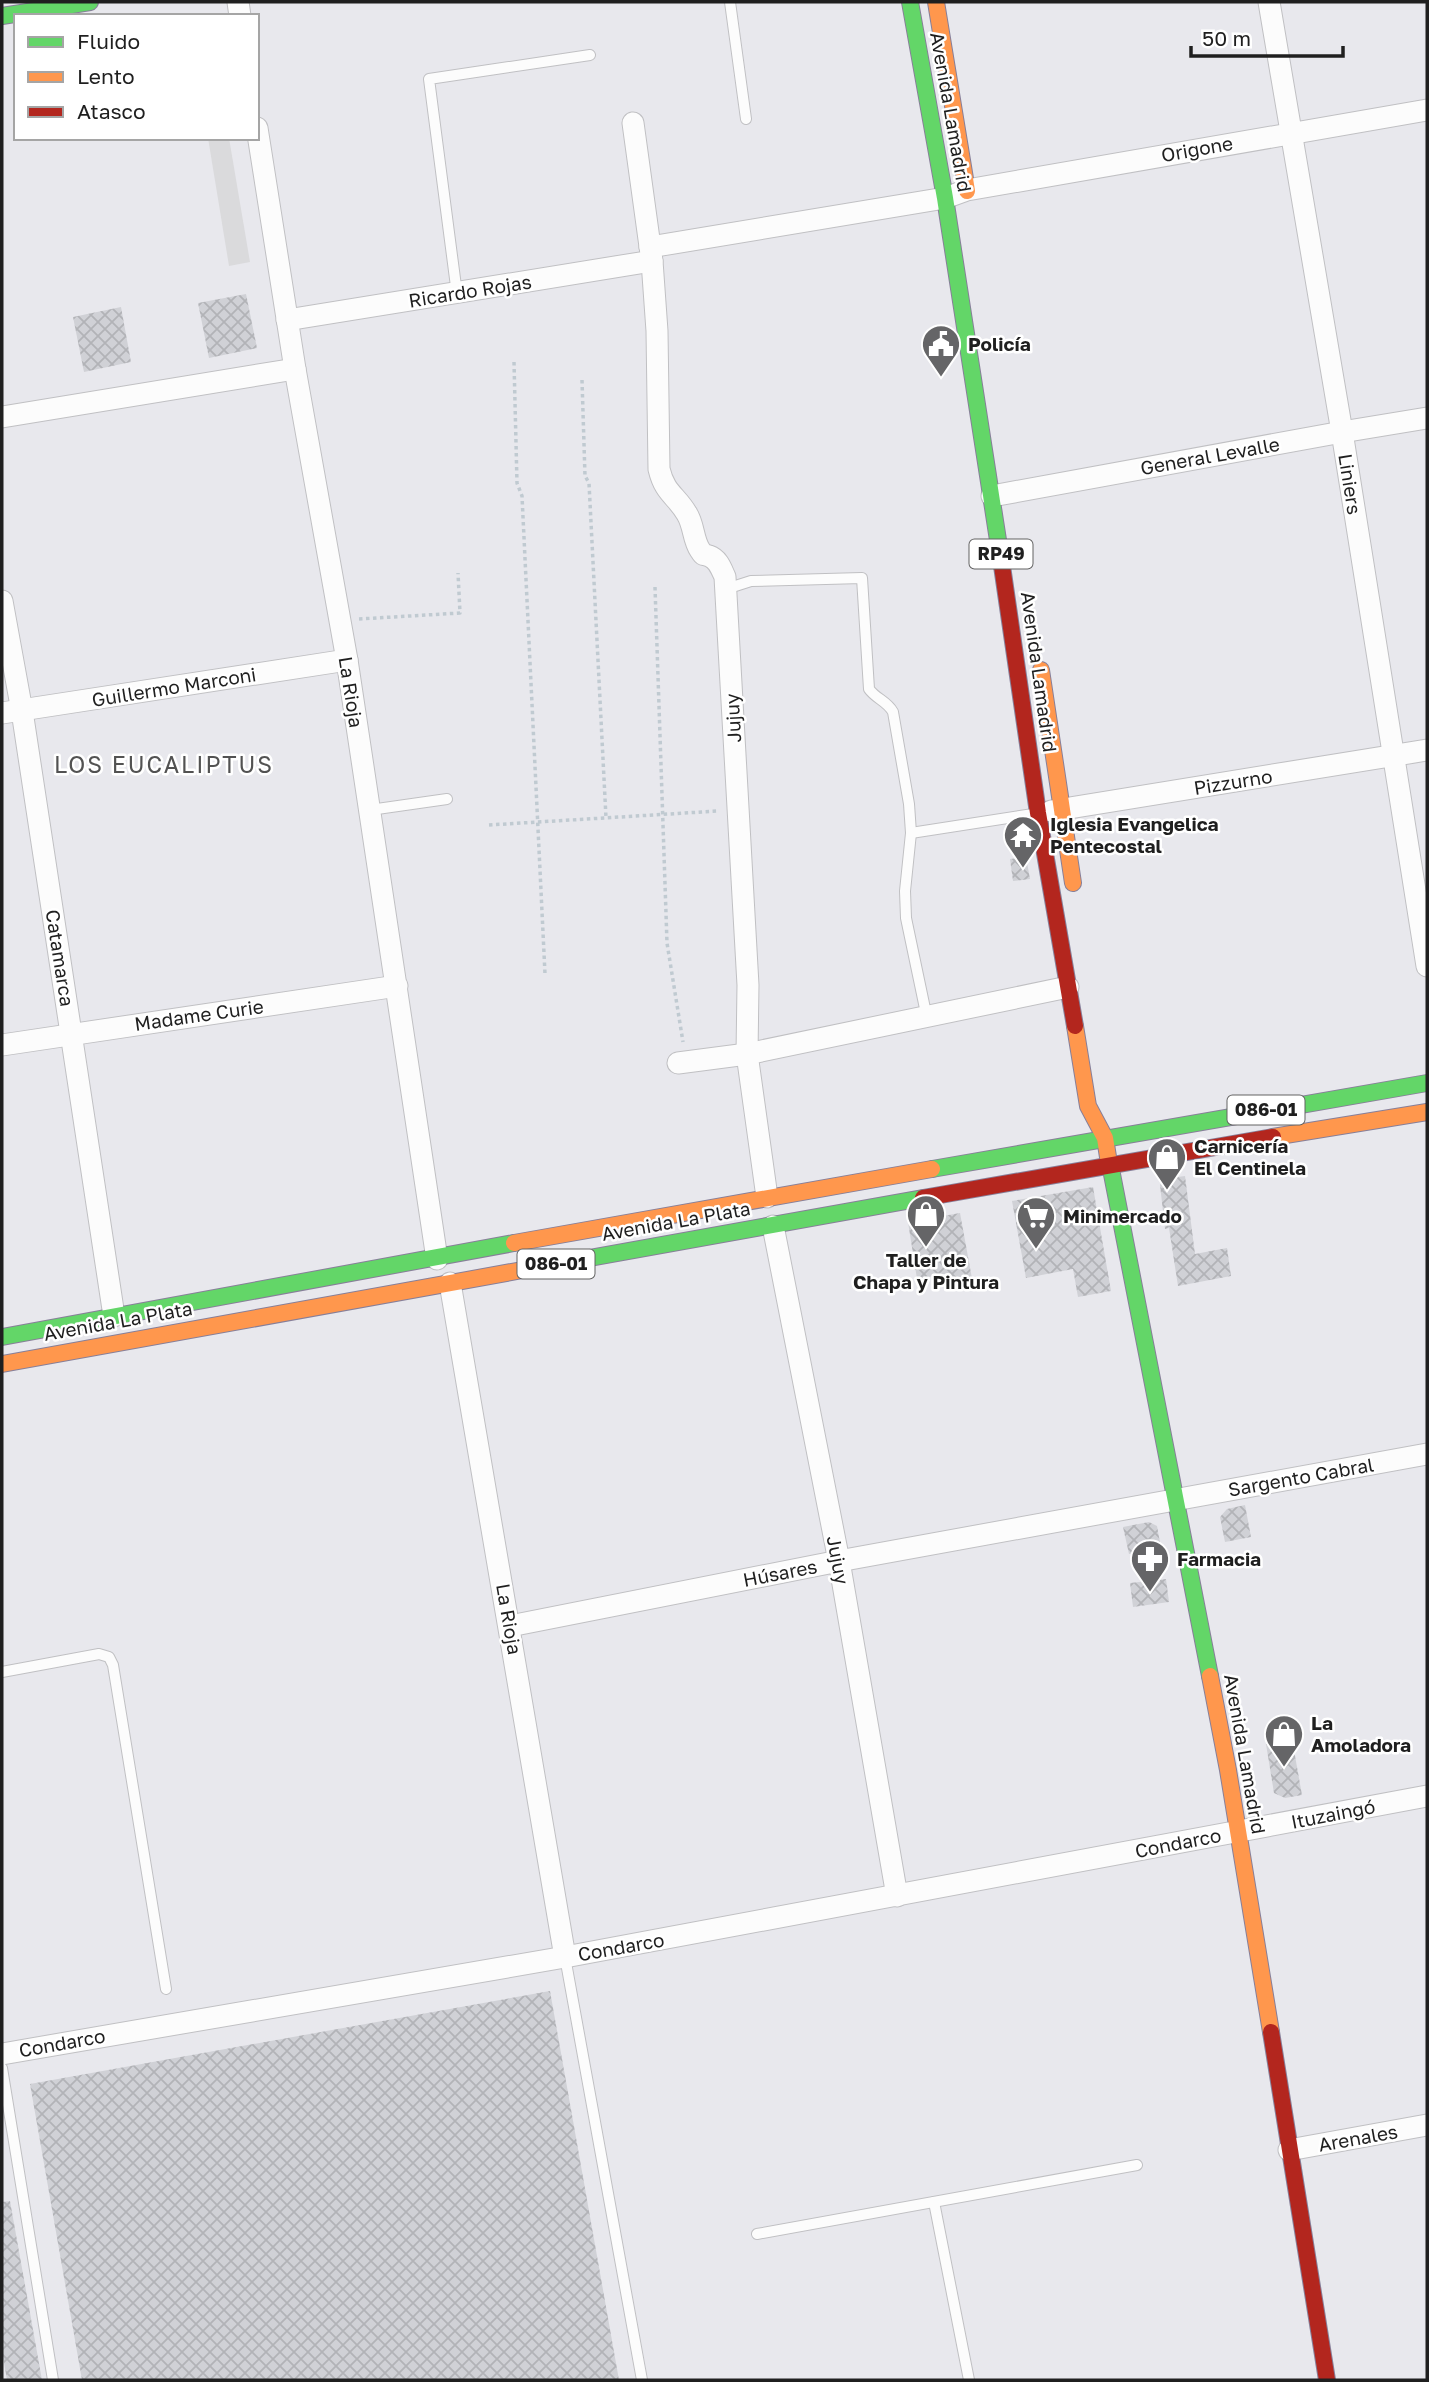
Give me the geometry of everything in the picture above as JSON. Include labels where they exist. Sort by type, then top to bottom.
[{"type":"main road","points":[[15,14],[90,2]]},
{"type":"main road","name":"Avenida Lamadrid","points":[[910,2],[945,198],[1038,814],[1088,1106],[1105,1138]]},
{"type":"main road","name":"Avenida Lamadrid","points":[[936,2],[968,197]]},
{"type":"main road","name":"Avenida Lamadrid","points":[[1039,657],[1076,903]]},
{"type":"main road","name":"086-01","points":[[1105,1138],[1427,1083]]},
{"type":"main road","name":"Avenida Lamadrid","points":[[1108,1105],[1105,1138],[1239,1832],[1327,2380]]},
{"type":"main road","name":"086-01","points":[[1110,1164],[1427,1112]]},
{"type":"main road","name":"Avenida La Plata","points":[[2,1337],[1105,1138]]},
{"type":"main road","name":"Avenida La Plata","points":[[2,1364],[1110,1164]]},
{"type":"street","name":"Liniers","points":[[1269,2],[1342,432],[1427,966]]},
{"type":"street","name":"Origone","points":[[968,197],[1290,133],[1427,110]]},
{"type":"street","name":"Jujuy","points":[[633,123],[651,254],[657,331],[659,468],[668,493],[687,513],[698,547],[703,555],[711,556],[719,564],[725,577],[748,985],[747,1054],[767,1197]]},
{"type":"street","name":"La Rioja","points":[[259,140],[295,369],[347,660],[437,1258]]},
{"type":"street","name":"Ricardo Rojas","points":[[287,320],[457,294],[945,198],[968,197]]},
{"type":"street","points":[[2,417],[295,369]]},
{"type":"street","name":"General Levalle","points":[[992,496],[1427,418]]},
{"type":"street","name":"Catamarca","points":[[2,601],[12,712],[72,1034],[114,1315]]},
{"type":"street","name":"Guillermo Marconi","points":[[12,712],[347,660]]},
{"type":"street","name":"Pizzurno","points":[[1038,814],[1427,750]]},
{"type":"street","name":"Madame Curie","points":[[2,1045],[397,986]]},
{"type":"street","points":[[683,1062],[747,1054],[1068,987]]},
{"type":"street","name":"Jujuy","points":[[773,1226],[839,1561],[897,1896]]},
{"type":"street","name":"La Rioja","points":[[450,1283],[565,1957]]},
{"type":"street","name":"Sargento Cabral","points":[[1175,1500],[1427,1454]]},
{"type":"street","name":"Húsares","points":[[510,1626],[839,1561],[1175,1500]]},
{"type":"street","name":"Ituzaingó","points":[[1239,1832],[1427,1796]]},
{"type":"street","name":"Condarco","points":[[2,2054],[565,1957],[1239,1832]]},
{"type":"street","name":"Arenales","points":[[1289,2150],[1427,2125]]},
{"type":"lane","points":[[730,2],[746,119]]},
{"type":"lane","points":[[457,294],[429,79],[590,55]]},
{"type":"lane","points":[[726,589],[751,581],[862,578],[869,689],[873,696],[886,702],[893,712],[909,804],[911,833],[905,891],[906,918],[927,1018]]},
{"type":"lane","points":[[370,810],[447,799]]},
{"type":"lane","points":[[911,833],[1038,814]]},
{"type":"lane","points":[[2,1672],[99,1654],[109,1657],[113,1665],[166,1989]]},
{"type":"lane","points":[[565,1957],[642,2380]]},
{"type":"lane","points":[[2,2068],[53,2380]]},
{"type":"lane","points":[[757,2234],[1137,2165]]},
{"type":"lane","points":[[934,2202],[969,2380]]},
{"type":"path","points":[[514,362],[517,483],[522,496],[545,974]]},
{"type":"path","points":[[582,380],[585,476],[589,483],[606,818]]},
{"type":"path","points":[[340,621],[460,613],[458,573]]},
{"type":"path","points":[[655,587],[667,943],[682,1038],[683,1062]]},
{"type":"path","points":[[489,825],[738,810]]},
{"type":"shaded area","points":[[208,140],[229,140],[250,262],[229,266]]},
{"type":"building","points":[[246,294],[257,348],[209,358],[198,303]]},
{"type":"building","points":[[121,307],[131,362],[84,372],[73,317]]},
{"type":"building","name":"Iglesia Evangelica Pentecostal","points":[[1026,857],[1030,879],[1013,881],[1010,859]]},
{"type":"building","points":[[1185,1176],[1195,1254],[1227,1248],[1231,1276],[1178,1286],[1169,1228],[1165,1229],[1160,1185],[1163,1179]]},
{"type":"building","points":[[1093,1187],[1111,1291],[1078,1297],[1073,1269],[1026,1278],[1012,1201]]},
{"type":"building","points":[[960,1213],[973,1284],[948,1289],[945,1274],[917,1279],[908,1222]]},
{"type":"building","points":[[1245,1505],[1251,1537],[1225,1542],[1220,1517],[1227,1509]]},
{"type":"building","points":[[1149,1522],[1157,1526],[1161,1548],[1129,1554],[1123,1527]]},
{"type":"building","name":"Farmacia","points":[[1166,1579],[1169,1602],[1133,1607],[1130,1583]]},
{"type":"building","name":"La Amoladora","points":[[1292,1739],[1302,1795],[1285,1798],[1274,1793],[1266,1744]]},
{"type":"building","points":[[550,1991],[619,2380],[82,2380],[30,2084]]},
{"type":"building","points":[[10,2201],[42,2380],[7,2380],[2,2351],[2,2202]]},
{"type":"traffic: fast","points":[[15,14],[90,2]]},
{"type":"traffic: fast","points":[[910,2],[945,198],[1002,566]]},
{"type":"traffic: fast","points":[[2,16],[14,14]]},
{"type":"traffic: fast","points":[[932,1169],[1427,1083]]},
{"type":"traffic: fast","points":[[1110,1164],[1210,1676]]},
{"type":"traffic: fast","points":[[528,1269],[923,1198]]},
{"type":"traffic: fast","points":[[2,1337],[514,1243]]},
{"type":"traffic: slow","points":[[936,2],[967,191]]},
{"type":"traffic: slow","points":[[1041,670],[1073,883]]},
{"type":"traffic: slow","points":[[1075,1026],[1088,1106],[1105,1138],[1108,1157]]},
{"type":"traffic: slow","points":[[1273,1137],[1427,1112]]},
{"type":"traffic: slow","points":[[514,1243],[932,1169]]},
{"type":"traffic: slow","points":[[2,1364],[528,1269]]},
{"type":"traffic: slow","points":[[1210,1676],[1271,2032]]},
{"type":"traffic: jam","points":[[1002,566],[1038,813],[1075,1026]]},
{"type":"traffic: jam","points":[[923,1198],[1273,1137]]},
{"type":"traffic: jam","points":[[1271,2032],[1327,2380]]},
{"type":"place","name":"Policía","points":[[941,378]]},
{"type":"place","name":"Iglesia Evangelica Pentecostal","points":[[1023,869]]},
{"type":"place","name":"Carnicería El Centinela","points":[[1167,1191]]},
{"type":"place","name":"Taller de Chapa y Pintura","points":[[926,1248]]},
{"type":"place","name":"Minimercado","points":[[1036,1250]]},
{"type":"place","name":"Farmacia","points":[[1150,1593]]},
{"type":"place","name":"La Amoladora","points":[[1284,1768]]},
{"type":"district","name":"LOS EUCALIPTUS","points":[[164,765]]}]
